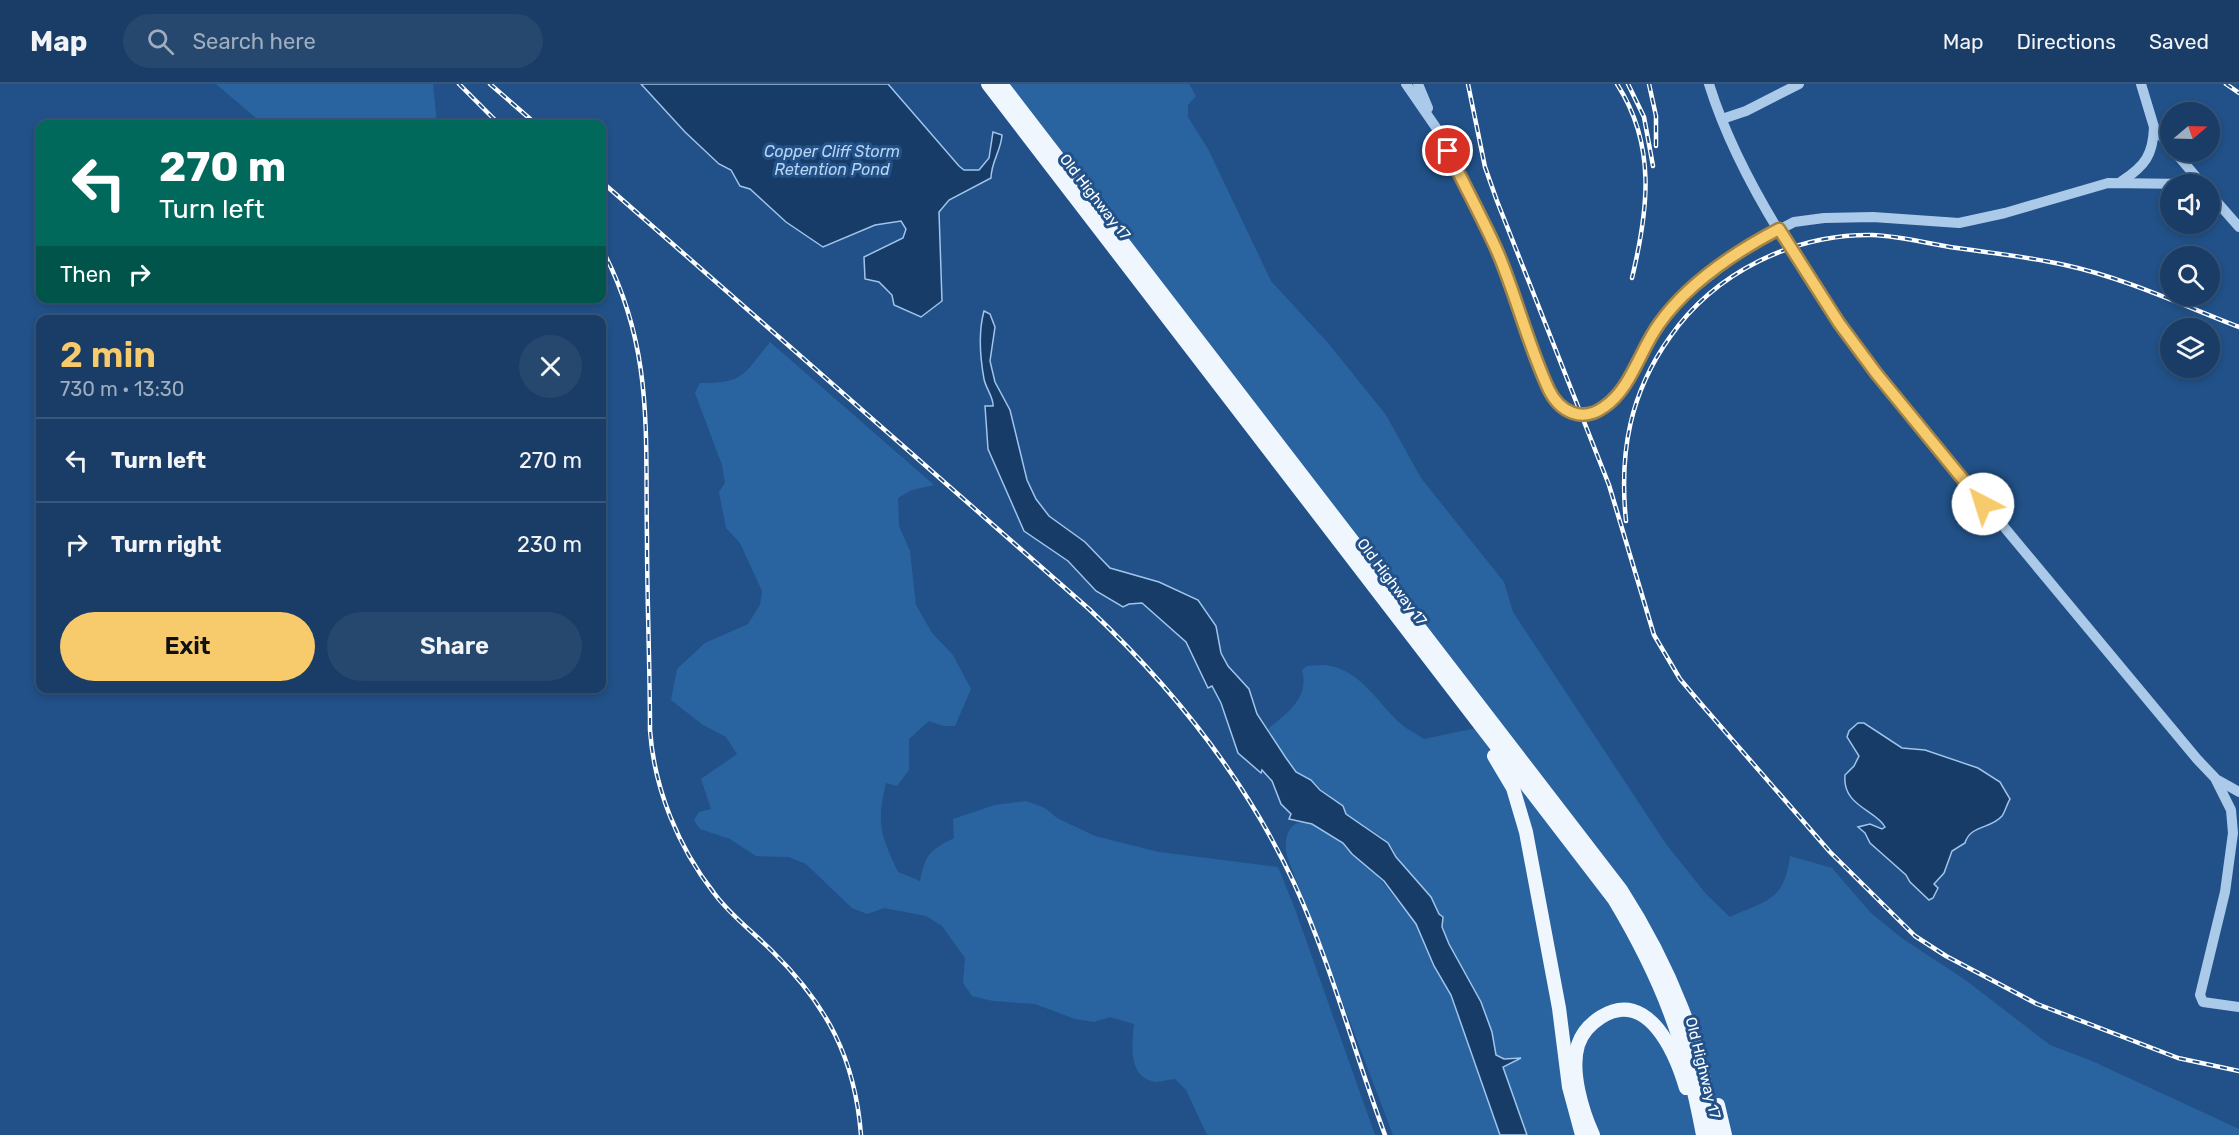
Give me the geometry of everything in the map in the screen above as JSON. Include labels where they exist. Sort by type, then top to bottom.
[{"type":"main road","name":"Old Highway 17","points":[[988,84],[1593,869],[1632,927],[1669,1002],[1687,1058],[1703,1135]]},
{"type":"main road","name":"Old Highway 17","points":[[1001,84],[1479,708],[1607,870],[1656,949],[1685,1017],[1701,1068],[1714,1135]]},
{"type":"main road","points":[[1484,729],[1493,755],[1513,788],[1527,832],[1559,1008],[1569,1087],[1581,1135]]},
{"type":"main road","points":[[1593,1135],[1581,1097],[1576,1070],[1577,1047],[1586,1029],[1601,1017],[1614,1012],[1639,1015],[1661,1031],[1672,1049],[1688,1099],[1700,1120]]},
{"type":"main road","points":[[1701,1068],[1712,1083],[1725,1135]]},
{"type":"street","points":[[1406,84],[1438,130]]},
{"type":"street","points":[[1418,84],[1498,255],[1534,358],[1553,399],[1567,411],[1580,416],[1602,409],[1611,401],[1623,387],[1658,326],[1684,296],[1726,261],[1794,222],[1824,218],[1873,217],[1959,223],[2006,213],[2089,187],[2122,181],[2160,183]]},
{"type":"street","points":[[1709,84],[1722,119],[1757,190],[1839,323],[1906,412],[2216,779],[2231,810],[2233,833],[2225,892],[2199,994],[2203,1002],[2239,1007]]},
{"type":"street","points":[[1722,119],[1746,111],[1799,84]]},
{"type":"street","points":[[2141,84],[2154,127],[2160,134]]},
{"type":"street","points":[[2122,181],[2140,169],[2147,159],[2154,127]]},
{"type":"street","points":[[2183,162],[2194,174]]},
{"type":"street","points":[[2220,205],[2239,227]]},
{"type":"street","points":[[2216,779],[2239,792]]},
{"type":"shaded area","points":[[216,84],[433,84],[437,120],[258,120]]},
{"type":"shaded area","points":[[1002,84],[1189,84],[1196,96],[1188,105],[1188,117],[1208,149],[1271,281],[1328,343],[1386,415],[1421,478],[1504,582],[1513,612],[1666,844],[1706,894],[1730,917],[1764,902],[1778,891],[1787,871],[1790,856],[1832,868],[1871,913],[1903,939],[1964,979],[2050,1045],[2092,1061],[2239,1129],[2239,1135],[1715,1135],[1672,983]]},
{"type":"shaded area","points":[[770,342],[934,485],[912,490],[898,498],[899,526],[910,551],[916,605],[932,633],[953,655],[971,689],[955,726],[944,726],[929,721],[909,739],[909,770],[897,786],[886,783],[881,809],[882,829],[898,872],[920,881],[924,865],[930,854],[954,838],[953,819],[995,805],[1026,801],[1045,808],[1057,818],[1095,836],[1159,852],[1278,867],[1375,1135],[1207,1135],[1186,1090],[1175,1079],[1156,1082],[1140,1074],[1133,1059],[1134,1024],[1110,1017],[1094,1022],[1075,1019],[1035,1004],[993,1001],[972,996],[963,983],[965,958],[942,926],[926,916],[884,908],[867,914],[852,908],[806,864],[789,857],[756,856],[730,839],[700,829],[694,820],[699,812],[711,809],[701,779],[737,754],[726,737],[703,725],[671,700],[677,669],[705,643],[748,624],[760,605],[762,591],[740,543],[726,528],[719,492],[725,483],[722,465],[695,393],[700,383],[726,382],[742,375]]},
{"type":"shaded area","points":[[1325,665],[1338,668],[1359,680],[1401,724],[1424,739],[1481,727],[1592,869],[1648,958],[1702,1135],[1527,1135],[1503,1067],[1519,1059],[1504,1059],[1496,1055],[1492,1032],[1481,1002],[1449,944],[1442,927],[1443,917],[1439,914],[1431,897],[1396,857],[1393,849],[1382,837],[1346,814],[1316,784],[1296,772],[1268,729],[1289,711],[1300,697],[1304,680],[1302,670],[1307,666]]},
{"type":"shaded area","points":[[1302,822],[1312,824],[1343,843],[1352,854],[1371,868],[1416,924],[1434,966],[1451,995],[1500,1135],[1393,1135],[1287,856],[1287,834],[1292,826]]},
{"type":"water","name":"Copper Cliff Storm Retention Pond","points":[[641,84],[888,84],[964,170],[979,170],[989,158],[993,132],[1002,135],[991,178],[949,200],[939,212],[942,301],[921,317],[894,305],[892,295],[879,282],[865,279],[864,257],[903,238],[906,229],[901,221],[875,225],[823,247],[786,222],[750,189],[740,186],[731,170],[719,164],[685,132]]},
{"type":"water","points":[[984,311],[990,314],[995,327],[990,361],[995,382],[1010,410],[1027,480],[1036,499],[1049,516],[1085,542],[1110,568],[1159,582],[1198,600],[1216,626],[1221,653],[1228,666],[1249,689],[1257,714],[1296,772],[1311,780],[1320,790],[1343,806],[1346,814],[1388,843],[1396,857],[1431,897],[1439,914],[1443,917],[1442,927],[1449,944],[1481,1002],[1492,1032],[1496,1055],[1504,1059],[1521,1058],[1503,1067],[1527,1135],[1500,1135],[1451,995],[1434,966],[1416,924],[1384,881],[1352,854],[1343,843],[1312,824],[1289,819],[1291,814],[1281,804],[1272,781],[1262,770],[1261,773],[1238,753],[1221,703],[1212,686],[1208,688],[1186,642],[1142,603],[1123,607],[1096,591],[1068,561],[1024,531],[988,449],[985,406],[993,406],[993,403],[985,383],[981,362],[980,336]]},
{"type":"water","points":[[1858,723],[1864,723],[1902,748],[1925,750],[1978,768],[2000,782],[2010,799],[2003,814],[1997,820],[1971,833],[1965,843],[1952,851],[1944,873],[1934,884],[1938,888],[1933,898],[1929,900],[1906,875],[1870,843],[1865,833],[1858,827],[1870,824],[1882,829],[1885,827],[1881,821],[1854,801],[1845,785],[1845,775],[1854,766],[1859,756],[1847,737],[1849,731]]},
{"type":"railway","points":[[459,84],[495,120]]},
{"type":"railway","points":[[490,84],[531,120]]},
{"type":"railway","points":[[1468,84],[1485,167],[1497,201],[1609,485],[1654,635],[1680,679],[1830,852],[1915,936],[1946,956],[2037,1004],[2178,1058],[2239,1071]]},
{"type":"railway","points":[[1617,84],[1630,107],[1638,131],[1644,155],[1646,179],[1642,228],[1632,278]]},
{"type":"railway","points":[[1628,84],[1644,117],[1653,166]]},
{"type":"railway","points":[[1649,84],[1656,116],[1656,146]]},
{"type":"railway","points":[[2226,84],[2239,93]]},
{"type":"railway","points":[[606,186],[1089,609],[1150,670],[1178,703],[1230,771],[1275,844],[1294,883],[1331,976],[1385,1135]]},
{"type":"railway","points":[[1626,521],[1624,471],[1630,424],[1645,380],[1670,337],[1688,314],[1733,276],[1759,261],[1814,241],[1843,236],[1894,237],[2065,265],[2109,277],[2239,327]]},
{"type":"railway","points":[[606,257],[619,285],[631,321],[639,356],[643,390],[646,426],[650,730],[652,752],[663,795],[679,837],[714,893],[734,916],[791,971],[823,1013],[845,1057],[858,1107],[861,1135]]},
{"type":"route","points":[[1448,151],[1498,255],[1534,358],[1553,399],[1567,411],[1580,416],[1602,409],[1623,387],[1647,343],[1668,312],[1726,261],[1779,229],[1839,323],[1876,373],[1983,504]]}]
